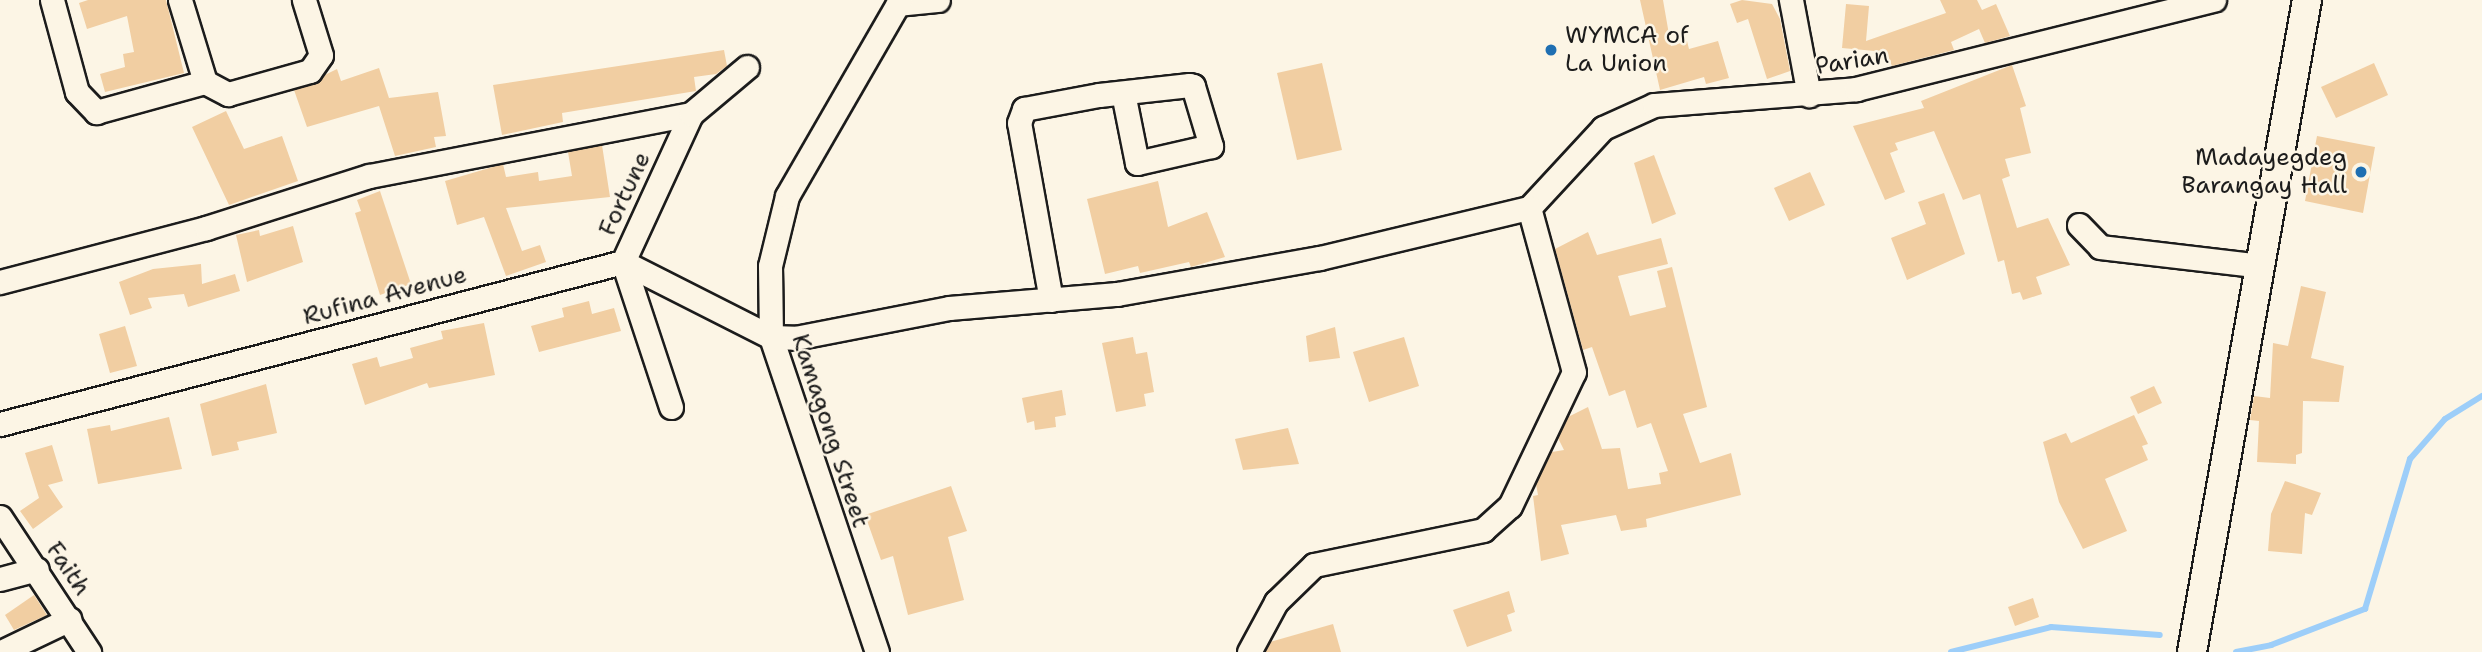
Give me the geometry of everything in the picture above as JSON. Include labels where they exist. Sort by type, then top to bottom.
[{"type":"main road","points":[[2192,652],[2307,0]]},
{"type":"street","points":[[52,0],[77,92],[86,106],[105,111],[205,82],[228,94],[318,66],[321,55],[304,0]]},
{"type":"street","points":[[180,0],[205,82]]},
{"type":"street","points":[[899,2],[938,0]]},
{"type":"street","points":[[1791,0],[1809,95]]},
{"type":"street","name":"Parian","points":[[1529,208],[1569,159],[1603,128],[1654,105],[1809,95],[1905,79],[2214,0]]},
{"type":"street","name":"Kamagong Street","points":[[877,652],[771,337],[770,267],[787,196],[899,2]]},
{"type":"street","name":"Fortune","points":[[671,407],[623,262],[691,114],[747,67]]},
{"type":"street","points":[[1051,300],[1020,116],[1024,109],[1123,93]]},
{"type":"street","points":[[0,282],[206,228],[369,176],[691,114]]},
{"type":"street","points":[[623,262],[771,337],[795,338],[961,307],[1117,294],[1320,258],[1529,208],[1574,372],[1510,506],[1483,530],[1314,565],[1276,602],[1249,652]]},
{"type":"street","points":[[2079,225],[2088,240],[2110,249],[2261,266]]},
{"type":"street","name":"Rufina Avenue","points":[[0,424],[623,262]]},
{"type":"street","name":"Faith","points":[[0,517],[70,619],[89,652]]},
{"type":"street","points":[[0,579],[37,569]]},
{"type":"street","points":[[1,652],[70,619]]},
{"type":"building","points":[[88,0],[166,0],[184,73],[105,92],[100,74],[125,67],[123,54],[134,52],[127,16],[87,29],[79,3]]},
{"type":"building","points":[[1640,0],[1663,0],[1671,46],[1687,41],[1689,49],[1718,41],[1729,78],[1706,84],[1704,77],[1660,90]]},
{"type":"building","points":[[1742,0],[1772,4],[1780,19],[1790,71],[1767,79],[1748,19],[1737,23],[1730,4]]},
{"type":"building","points":[[1940,0],[1977,0],[1982,10],[1996,4],[2010,36],[1985,43],[1979,29],[1951,42],[1954,50],[1892,66],[1886,52],[1842,48],[1846,4],[1869,6],[1866,41],[1946,13]]},
{"type":"building","points":[[724,50],[727,66],[716,74],[694,77],[696,91],[562,113],[563,122],[502,135],[493,85]]},
{"type":"building","points":[[1322,63],[1342,150],[1297,160],[1277,73]]},
{"type":"building","points":[[2374,63],[2388,95],[2336,118],[2321,87]]},
{"type":"building","points":[[2012,65],[2026,106],[2020,108],[2031,153],[2005,159],[2010,176],[2002,179],[2017,228],[2048,218],[2070,265],[2036,277],[2042,294],[2023,300],[2020,292],[2012,294],[2004,260],[1998,262],[1980,194],[1963,200],[1934,131],[1895,143],[1898,150],[1890,153],[1905,192],[1885,200],[1853,126],[1924,108],[1921,101]]},
{"type":"building","points":[[379,68],[389,98],[438,92],[446,136],[434,137],[436,147],[395,156],[379,106],[307,127],[294,90],[337,69],[341,81]]},
{"type":"building","points":[[226,111],[244,149],[282,136],[298,181],[229,205],[192,127]]},
{"type":"building","points":[[2317,136],[2375,147],[2363,213],[2305,201]]},
{"type":"building","points":[[602,145],[610,197],[506,208],[522,251],[540,245],[546,262],[506,276],[484,217],[457,225],[445,181],[503,164],[506,177],[538,172],[539,181],[572,176],[568,152]]},
{"type":"building","points":[[1654,155],[1676,214],[1652,224],[1634,163]]},
{"type":"building","points":[[1810,172],[1825,205],[1789,221],[1774,188]]},
{"type":"building","points":[[1158,181],[1168,227],[1207,212],[1225,257],[1191,267],[1189,262],[1140,273],[1138,266],[1105,274],[1087,199]]},
{"type":"building","points":[[380,191],[411,284],[380,295],[355,213],[361,211],[357,200]]},
{"type":"building","points":[[1944,193],[1965,254],[1907,280],[1891,238],[1926,224],[1918,202]]},
{"type":"building","points":[[293,226],[303,262],[247,282],[236,235],[259,230],[260,236]]},
{"type":"building","points":[[1588,232],[1597,255],[1661,238],[1668,264],[1618,276],[1630,316],[1666,307],[1657,271],[1672,267],[1707,407],[1683,414],[1700,463],[1731,453],[1741,495],[1646,519],[1647,527],[1621,531],[1616,515],[1561,525],[1569,554],[1541,561],[1533,496],[1538,495],[1536,484],[1552,452],[1564,450],[1558,438],[1568,417],[1588,407],[1602,449],[1620,448],[1628,489],[1661,484],[1659,473],[1668,471],[1651,423],[1637,428],[1625,390],[1609,396],[1592,347],[1583,350],[1555,249]]},
{"type":"building","points":[[201,264],[202,284],[235,274],[240,291],[188,307],[184,294],[148,298],[152,308],[130,315],[119,282],[153,269]]},
{"type":"building","points":[[2301,286],[2326,292],[2311,358],[2344,366],[2339,402],[2303,401],[2302,453],[2296,455],[2296,464],[2257,462],[2259,421],[2250,420],[2254,396],[2270,398],[2273,343],[2288,346]]},
{"type":"building","points":[[589,301],[592,314],[614,308],[621,331],[539,352],[531,326],[564,317],[562,308]]},
{"type":"building","points":[[484,323],[495,375],[429,388],[427,383],[365,405],[352,364],[377,357],[380,367],[413,358],[410,348],[443,339],[441,331]]},
{"type":"building","points":[[125,326],[137,366],[110,373],[99,334]]},
{"type":"building","points":[[1335,327],[1340,358],[1309,362],[1306,336]]},
{"type":"building","points":[[1133,337],[1136,354],[1147,352],[1154,392],[1144,394],[1146,406],[1116,412],[1102,343]]},
{"type":"building","points":[[1404,337],[1419,386],[1369,402],[1353,352]]},
{"type":"building","points":[[266,384],[277,433],[237,442],[239,450],[212,456],[200,404]]},
{"type":"building","points":[[2154,386],[2162,403],[2138,414],[2130,397]]},
{"type":"building","points":[[1062,390],[1066,415],[1055,417],[1056,427],[1035,430],[1034,421],[1027,423],[1022,398]]},
{"type":"building","points":[[2134,415],[2148,444],[2142,446],[2148,460],[2105,479],[2127,531],[2083,549],[2059,502],[2043,442],[2066,433],[2071,443]]},
{"type":"building","points":[[169,417],[182,469],[98,484],[87,429],[110,425],[111,431]]},
{"type":"building","points":[[1288,428],[1299,464],[1243,470],[1235,439]]},
{"type":"building","points":[[52,445],[63,481],[48,485],[63,507],[33,529],[20,511],[39,498],[25,453]]},
{"type":"building","points":[[2285,481],[2321,493],[2312,515],[2305,513],[2302,554],[2268,551],[2271,514]]},
{"type":"building","points":[[951,486],[967,531],[948,537],[964,600],[908,615],[893,556],[881,560],[865,515]]},
{"type":"building","points":[[1509,591],[1515,612],[1507,615],[1512,631],[1467,647],[1453,610]]},
{"type":"building","points":[[34,595],[47,615],[14,630],[5,615]]},
{"type":"building","points":[[2033,598],[2039,617],[2015,626],[2008,607]]},
{"type":"building","points":[[1333,624],[1341,652],[1265,652],[1270,642]]},
{"type":"waterway","points":[[2236,652],[2271,645],[2365,609],[2410,459],[2445,419],[2482,396]]},
{"type":"waterway","points":[[1951,652],[2051,627],[2160,635]]},
{"type":"place","name":"WYMCA of La Union","points":[[1551,50]]},
{"type":"place","name":"Madayegdeg Barangay Hall","points":[[2361,172]]}]
